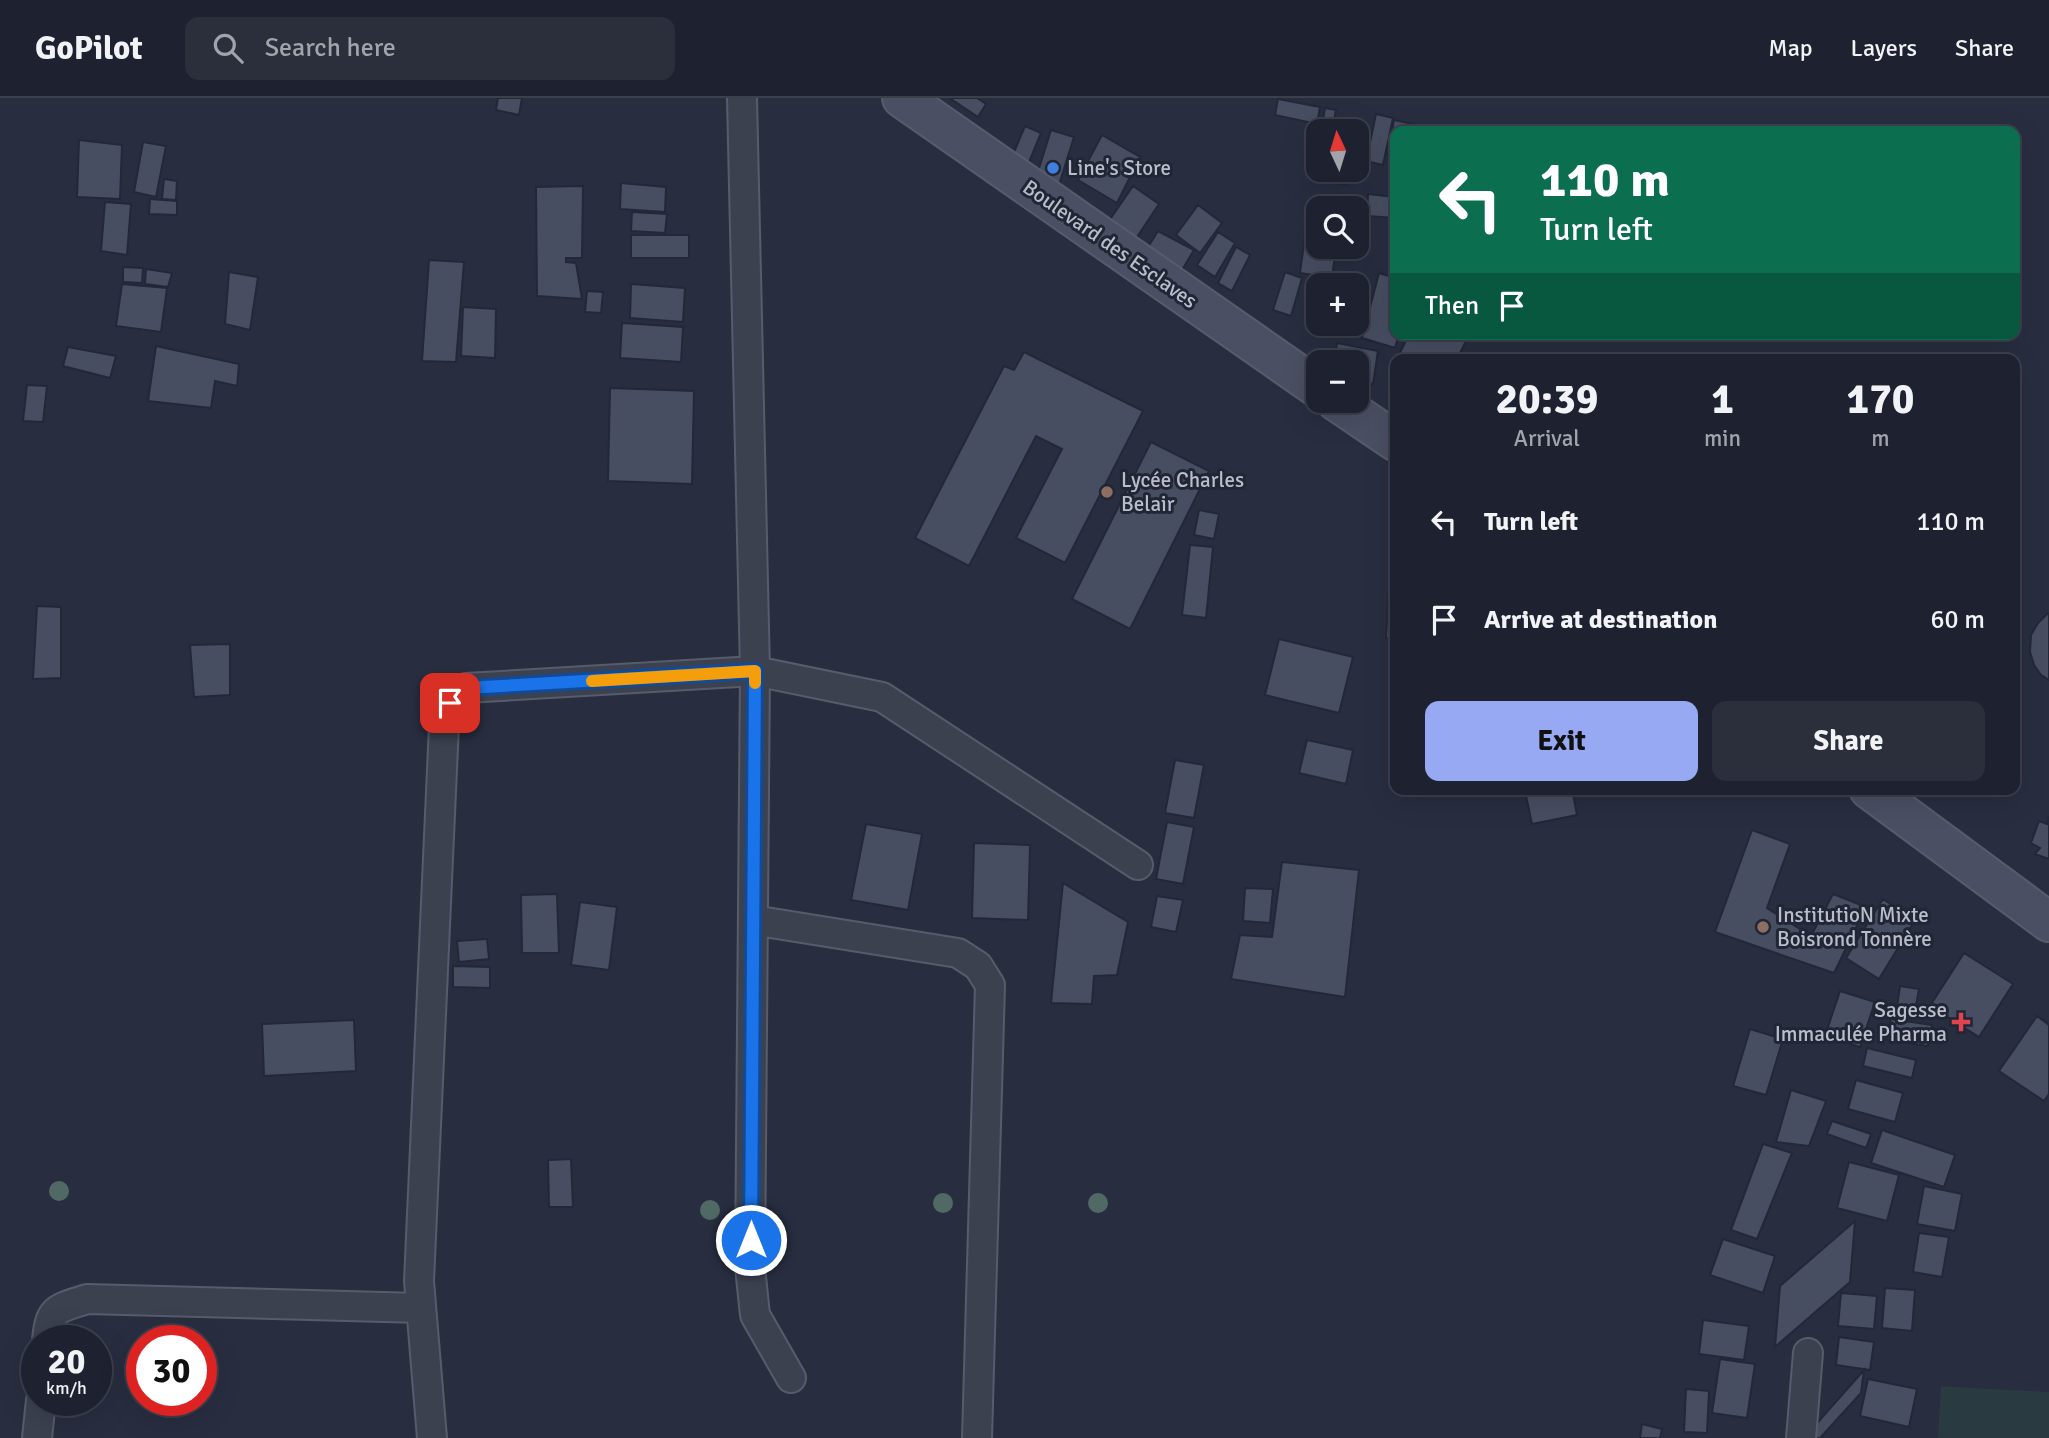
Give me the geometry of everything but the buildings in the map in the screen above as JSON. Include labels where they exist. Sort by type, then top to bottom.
[{"type":"street","points":[[743,98],[755,671],[750,1267],[755,1315],[792,1378]]},
{"type":"street","name":"Boulevard des Esclaves","points":[[902,98],[1306,380]]},
{"type":"street","points":[[1354,413],[1390,438]]},
{"type":"street","points":[[432,1438],[419,1268],[444,725],[450,703],[467,688],[755,671],[882,698],[1138,865]]},
{"type":"street","points":[[1877,795],[2049,922]]},
{"type":"street","points":[[753,920],[958,953],[978,966],[990,985],[977,1438]]},
{"type":"street","points":[[49,1325],[58,1308],[87,1299],[421,1308]]},
{"type":"street","points":[[1801,1438],[1808,1353]]},
{"type":"street","points":[[37,1438],[39,1416]]},
{"type":"shaded area","points":[[1941,1386],[2049,1392],[2049,1438],[1938,1438]]},
{"type":"slow traffic","points":[[592,681],[755,671],[755,683]]},
{"type":"place","name":"Line's Store","points":[[1053,168]]},
{"type":"place","name":"Lycée Charles Belair","points":[[1107,492]]},
{"type":"place","name":"InstitutioN Mixte Boisrond Tonnère","points":[[1763,927]]},
{"type":"place","name":"Sagesse Immaculée Pharma","points":[[1961,1022]]},
{"type":"route","points":[[450,703],[467,688],[755,671],[751,1240]]}]
